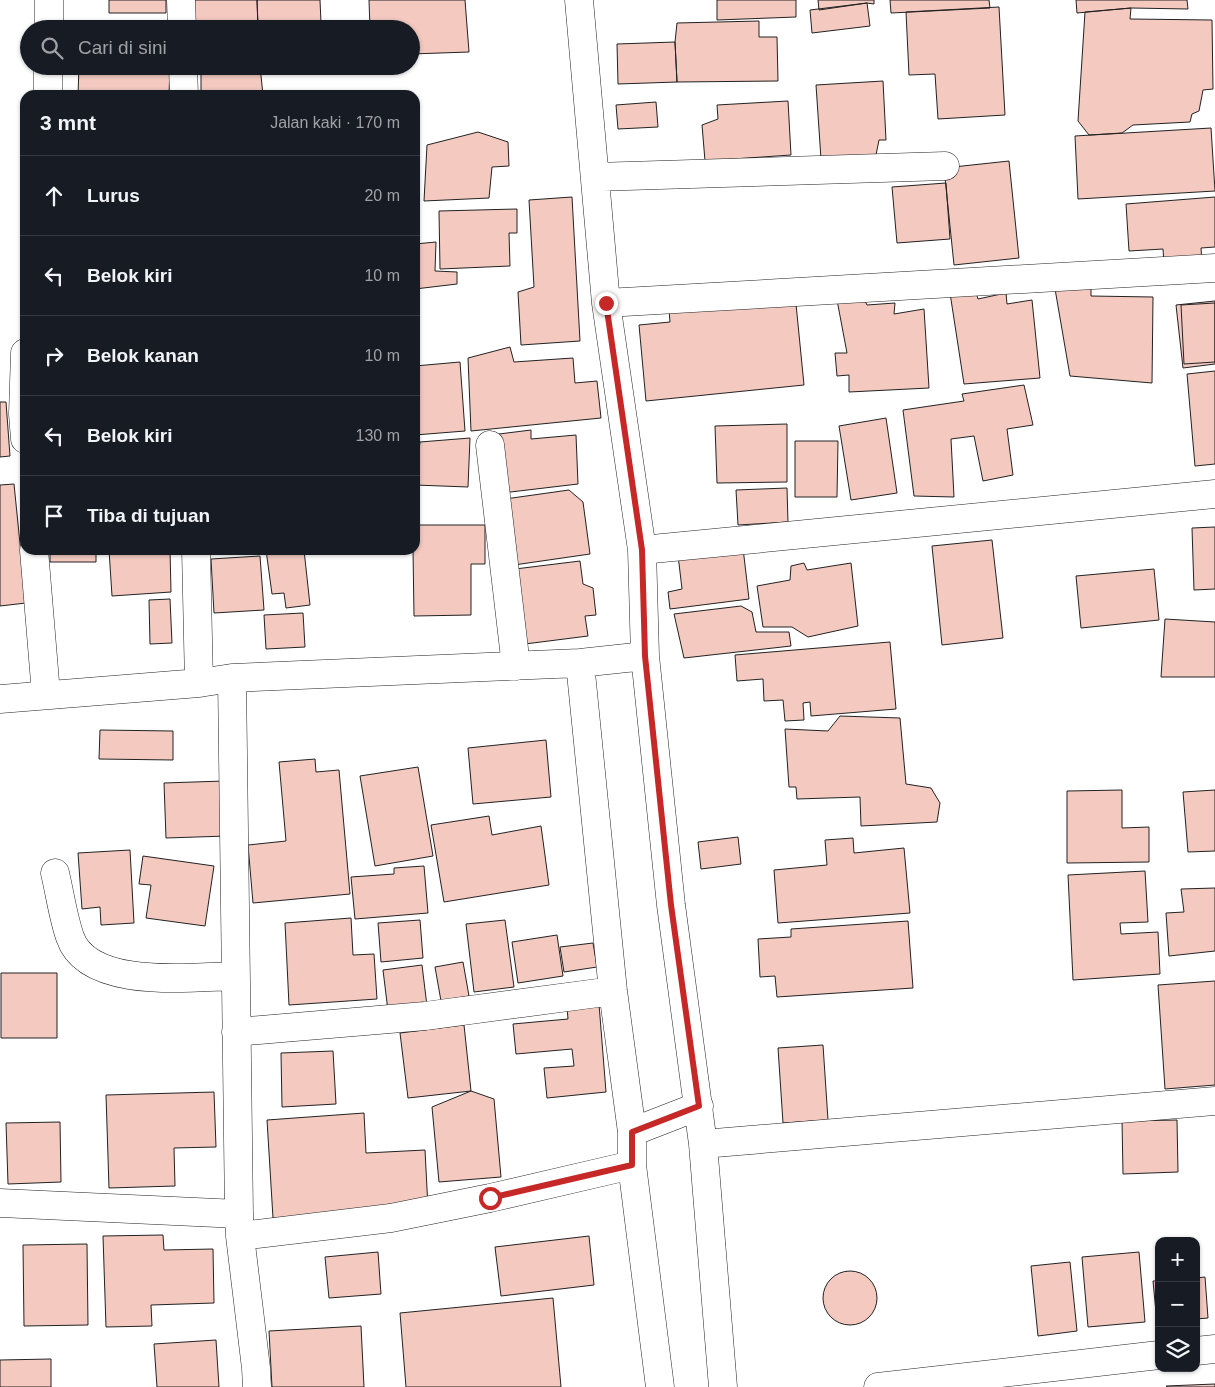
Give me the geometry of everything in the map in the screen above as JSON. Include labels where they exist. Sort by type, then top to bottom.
[{"type":"street","points":[[49,20],[50,0]]},
{"type":"street","points":[[182,0],[182,20]]},
{"type":"street","points":[[579,0],[606,303],[642,550],[645,656],[691,1110],[703,1144],[723,1387]]},
{"type":"street","points":[[48,75],[48,90]]},
{"type":"street","points":[[183,75],[184,90]]},
{"type":"street","points":[[595,177],[944,166]]},
{"type":"street","points":[[606,303],[1215,268]]},
{"type":"street","points":[[490,445],[516,666]]},
{"type":"street","points":[[642,550],[1215,494]]},
{"type":"street","points":[[34,555],[46,694]]},
{"type":"street","points":[[196,555],[200,682]]},
{"type":"street","points":[[0,699],[232,678],[580,663],[645,656]]},
{"type":"street","points":[[580,663],[613,991],[642,1129],[632,1165],[660,1387]]},
{"type":"street","points":[[232,678],[239,1225],[257,1387]]},
{"type":"street","points":[[56,873],[70,939],[82,957],[106,971],[145,978],[236,976]]},
{"type":"street","points":[[236,1032],[425,1016],[613,991]]},
{"type":"street","points":[[703,1144],[1215,1101]]},
{"type":"street","points":[[642,1129],[691,1110]]},
{"type":"street","points":[[0,1203],[239,1225],[391,1218],[490,1198],[632,1165]]},
{"type":"street","points":[[1200,1351],[1215,1349]]},
{"type":"street","points":[[878,1387],[1155,1355]]},
{"type":"building","points":[[109,0],[166,0],[166,13],[109,13]]},
{"type":"building","points":[[190,0],[257,0],[258,20],[191,20]]},
{"type":"building","points":[[257,0],[320,0],[321,20],[258,20]]},
{"type":"building","points":[[369,0],[465,0],[469,52],[420,54],[420,20],[370,20]]},
{"type":"building","points":[[717,0],[796,0],[796,17],[717,20]]},
{"type":"building","points":[[818,0],[874,0],[874,4],[867,3],[819,10]]},
{"type":"building","points":[[890,0],[989,0],[990,8],[891,13]]},
{"type":"building","points":[[1076,0],[1187,0],[1188,9],[1131,8],[1077,13]]},
{"type":"building","points":[[867,3],[870,26],[812,33],[810,10]]},
{"type":"building","points":[[999,7],[1005,115],[938,119],[935,74],[909,75],[906,12]]},
{"type":"building","points":[[1131,8],[1130,19],[1212,20],[1213,89],[1203,90],[1199,111],[1192,114],[1190,122],[1133,125],[1122,133],[1089,135],[1078,121],[1085,12]]},
{"type":"building","points":[[759,21],[759,37],[777,37],[778,81],[677,82],[675,42],[677,23]]},
{"type":"building","points":[[675,42],[677,82],[618,84],[617,44]]},
{"type":"building","points":[[79,75],[170,75],[169,90],[78,90]]},
{"type":"building","points":[[201,75],[261,75],[262,90],[201,90]]},
{"type":"building","points":[[883,81],[886,140],[879,140],[876,155],[821,159],[816,85]]},
{"type":"building","points":[[788,101],[791,155],[705,161],[702,125],[718,119],[717,105]]},
{"type":"building","points":[[656,102],[658,127],[618,129],[616,105]]},
{"type":"building","points":[[1211,128],[1215,191],[1078,199],[1075,136]]},
{"type":"building","points":[[478,132],[508,142],[509,166],[492,167],[489,198],[424,201],[427,145]]},
{"type":"building","points":[[1009,161],[1019,258],[954,265],[944,168]]},
{"type":"building","points":[[946,183],[950,239],[897,243],[892,187]]},
{"type":"building","points":[[572,197],[580,341],[521,345],[518,292],[534,287],[529,200]]},
{"type":"building","points":[[1215,197],[1215,247],[1201,248],[1202,262],[1164,264],[1163,249],[1129,251],[1126,204]]},
{"type":"building","points":[[517,209],[517,233],[509,233],[510,266],[440,269],[439,211]]},
{"type":"building","points":[[436,242],[435,271],[457,272],[457,284],[420,288],[420,244]]},
{"type":"building","points":[[1054,283],[1091,284],[1091,296],[1153,297],[1152,383],[1070,376]]},
{"type":"building","points":[[975,289],[978,299],[1006,293],[1007,304],[1032,300],[1040,378],[964,384],[950,293]]},
{"type":"building","points":[[863,297],[867,305],[895,303],[894,314],[924,309],[929,388],[849,392],[849,375],[837,376],[835,353],[847,353],[837,300]]},
{"type":"building","points":[[1215,301],[1215,364],[1183,368],[1176,305]]},
{"type":"building","points":[[1215,303],[1215,362],[1184,364],[1181,305]]},
{"type":"building","points":[[796,304],[804,385],[646,401],[639,325],[670,322],[669,310]]},
{"type":"building","points":[[510,347],[514,362],[573,358],[575,383],[597,381],[601,418],[471,431],[468,358]]},
{"type":"building","points":[[460,362],[465,431],[420,435],[420,366]]},
{"type":"building","points":[[1215,371],[1215,464],[1195,466],[1187,374]]},
{"type":"building","points":[[1024,385],[1033,425],[1007,429],[1013,475],[983,481],[974,436],[951,439],[954,497],[914,496],[903,410],[964,401],[962,394]]},
{"type":"building","points":[[0,402],[6,402],[10,456],[0,457]]},
{"type":"building","points":[[886,418],[897,493],[851,500],[839,426]]},
{"type":"building","points":[[787,424],[787,482],[717,483],[715,426]]},
{"type":"building","points":[[531,430],[531,439],[576,435],[578,484],[502,493],[499,434]]},
{"type":"building","points":[[470,438],[468,487],[420,485],[420,442]]},
{"type":"building","points":[[795,441],[838,441],[837,497],[795,497]]},
{"type":"building","points":[[14,484],[26,603],[0,606],[0,485]]},
{"type":"building","points":[[787,488],[788,522],[738,525],[736,490]]},
{"type":"building","points":[[569,490],[583,502],[590,554],[507,566],[498,500]]},
{"type":"building","points":[[420,525],[485,525],[485,564],[471,564],[471,615],[414,616],[413,555],[420,555]]},
{"type":"building","points":[[1215,527],[1215,589],[1194,590],[1192,528]]},
{"type":"building","points":[[992,540],[1003,638],[942,645],[932,546]]},
{"type":"building","points":[[743,548],[749,599],[670,609],[668,592],[682,589],[678,555]]},
{"type":"building","points":[[50,555],[96,555],[96,562],[50,562]]},
{"type":"building","points":[[109,555],[170,555],[171,592],[112,596]]},
{"type":"building","points":[[267,555],[305,555],[310,605],[286,608],[284,593],[272,594]]},
{"type":"building","points":[[260,556],[264,610],[214,613],[211,559]]},
{"type":"building","points":[[580,561],[583,584],[593,588],[596,615],[585,616],[588,636],[517,645],[507,570]]},
{"type":"building","points":[[804,563],[807,570],[851,563],[858,626],[808,637],[792,627],[763,627],[757,586],[790,580],[791,566]]},
{"type":"building","points":[[1154,569],[1159,620],[1081,628],[1076,576]]},
{"type":"building","points":[[170,599],[172,643],[150,644],[149,600]]},
{"type":"building","points":[[741,606],[752,612],[756,632],[789,632],[791,646],[684,658],[674,614]]},
{"type":"building","points":[[303,613],[305,647],[266,649],[264,615]]},
{"type":"building","points":[[1165,619],[1215,622],[1215,677],[1161,677]]},
{"type":"building","points":[[890,642],[896,709],[811,716],[810,702],[803,703],[804,720],[785,721],[783,700],[764,701],[763,679],[737,681],[735,655]]},
{"type":"building","points":[[840,716],[900,718],[906,784],[931,788],[940,803],[937,822],[861,826],[860,797],[797,799],[796,787],[789,787],[785,729],[828,731]]},
{"type":"building","points":[[100,730],[173,731],[173,760],[99,759]]},
{"type":"building","points":[[546,740],[551,797],[473,804],[468,748]]},
{"type":"building","points":[[315,759],[316,772],[339,770],[350,894],[253,903],[248,845],[286,841],[279,762]]},
{"type":"building","points":[[418,767],[433,856],[375,866],[360,776]]},
{"type":"building","points":[[224,781],[227,836],[166,838],[164,783]]},
{"type":"building","points":[[1122,790],[1122,828],[1149,827],[1149,862],[1067,863],[1067,791]]},
{"type":"building","points":[[1215,790],[1215,851],[1188,852],[1183,792]]},
{"type":"building","points":[[489,816],[492,835],[541,826],[549,885],[444,902],[431,825]]},
{"type":"building","points":[[738,837],[741,864],[701,869],[698,842]]},
{"type":"building","points":[[853,838],[854,853],[904,848],[910,913],[778,923],[774,870],[827,865],[825,840]]},
{"type":"building","points":[[130,850],[134,923],[101,925],[100,907],[82,909],[78,853]]},
{"type":"building","points":[[143,856],[214,866],[205,926],[146,918],[151,885],[139,884]]},
{"type":"building","points":[[424,866],[428,913],[355,919],[351,877],[394,874],[394,868]]},
{"type":"building","points":[[1145,871],[1148,922],[1120,923],[1121,934],[1158,932],[1160,974],[1073,980],[1068,875]]},
{"type":"building","points":[[1215,888],[1215,951],[1169,956],[1166,913],[1184,912],[1181,889]]},
{"type":"building","points":[[351,918],[353,955],[374,954],[377,999],[289,1005],[285,923]]},
{"type":"building","points":[[420,920],[423,958],[381,962],[378,923]]},
{"type":"building","points":[[505,920],[514,987],[474,992],[466,924]]},
{"type":"building","points":[[908,921],[913,988],[777,997],[775,976],[760,977],[758,939],[791,937],[791,929]]},
{"type":"building","points":[[557,935],[563,976],[518,983],[512,942]]},
{"type":"building","points":[[593,943],[597,967],[564,972],[560,947]]},
{"type":"building","points":[[463,962],[469,996],[441,1001],[435,967]]},
{"type":"building","points":[[422,965],[427,1006],[388,1011],[383,970]]},
{"type":"building","points":[[1,973],[57,973],[57,1038],[1,1038]]},
{"type":"building","points":[[1215,981],[1215,1085],[1165,1089],[1158,985]]},
{"type":"building","points":[[599,1004],[606,1092],[547,1098],[544,1068],[574,1066],[572,1049],[516,1054],[513,1024],[568,1019],[567,1007]]},
{"type":"building","points":[[464,1025],[471,1091],[408,1098],[400,1033]]},
{"type":"building","points":[[823,1045],[828,1120],[783,1123],[778,1048]]},
{"type":"building","points":[[333,1051],[336,1104],[282,1107],[281,1053]]},
{"type":"building","points":[[471,1091],[494,1099],[501,1177],[439,1182],[432,1107]]},
{"type":"building","points":[[214,1092],[216,1147],[174,1148],[175,1186],[109,1188],[106,1095]]},
{"type":"building","points":[[364,1113],[366,1153],[425,1150],[428,1208],[273,1218],[267,1120]]},
{"type":"building","points":[[1177,1120],[1178,1172],[1123,1174],[1122,1121]]},
{"type":"building","points":[[60,1122],[61,1182],[8,1184],[6,1123]]},
{"type":"building","points":[[163,1235],[164,1250],[213,1249],[214,1303],[151,1305],[152,1326],[106,1327],[103,1236]]},
{"type":"building","points":[[589,1236],[594,1285],[501,1296],[495,1247]]},
{"type":"building","points":[[87,1244],[88,1325],[24,1326],[23,1245]]},
{"type":"building","points":[[378,1252],[381,1294],[329,1298],[325,1257]]},
{"type":"building","points":[[1139,1252],[1145,1322],[1088,1327],[1082,1257]]},
{"type":"building","points":[[1070,1262],[1077,1331],[1038,1336],[1031,1266]]},
{"type":"building","points":[[845,1271],[855,1271],[865,1275],[873,1283],[877,1298],[873,1313],[865,1321],[855,1325],[845,1325],[835,1321],[827,1313],[823,1303],[823,1293],[827,1283],[835,1275]]},
{"type":"building","points":[[1205,1277],[1208,1318],[1200,1319],[1200,1278]]},
{"type":"building","points":[[1153,1281],[1155,1281],[1155,1302]]},
{"type":"building","points":[[553,1298],[561,1387],[406,1387],[400,1313]]},
{"type":"building","points":[[361,1326],[364,1387],[272,1387],[269,1331]]},
{"type":"building","points":[[216,1340],[219,1387],[157,1387],[154,1344]]},
{"type":"building","points":[[51,1359],[51,1387],[0,1387],[0,1360]]},
{"type":"building","points":[[1215,1384],[1215,1387],[1166,1386]]},
{"type":"route","points":[[490,1198],[632,1165],[632,1132],[652,1126],[699,1106],[671,905],[645,656],[642,550],[606,303]]}]
